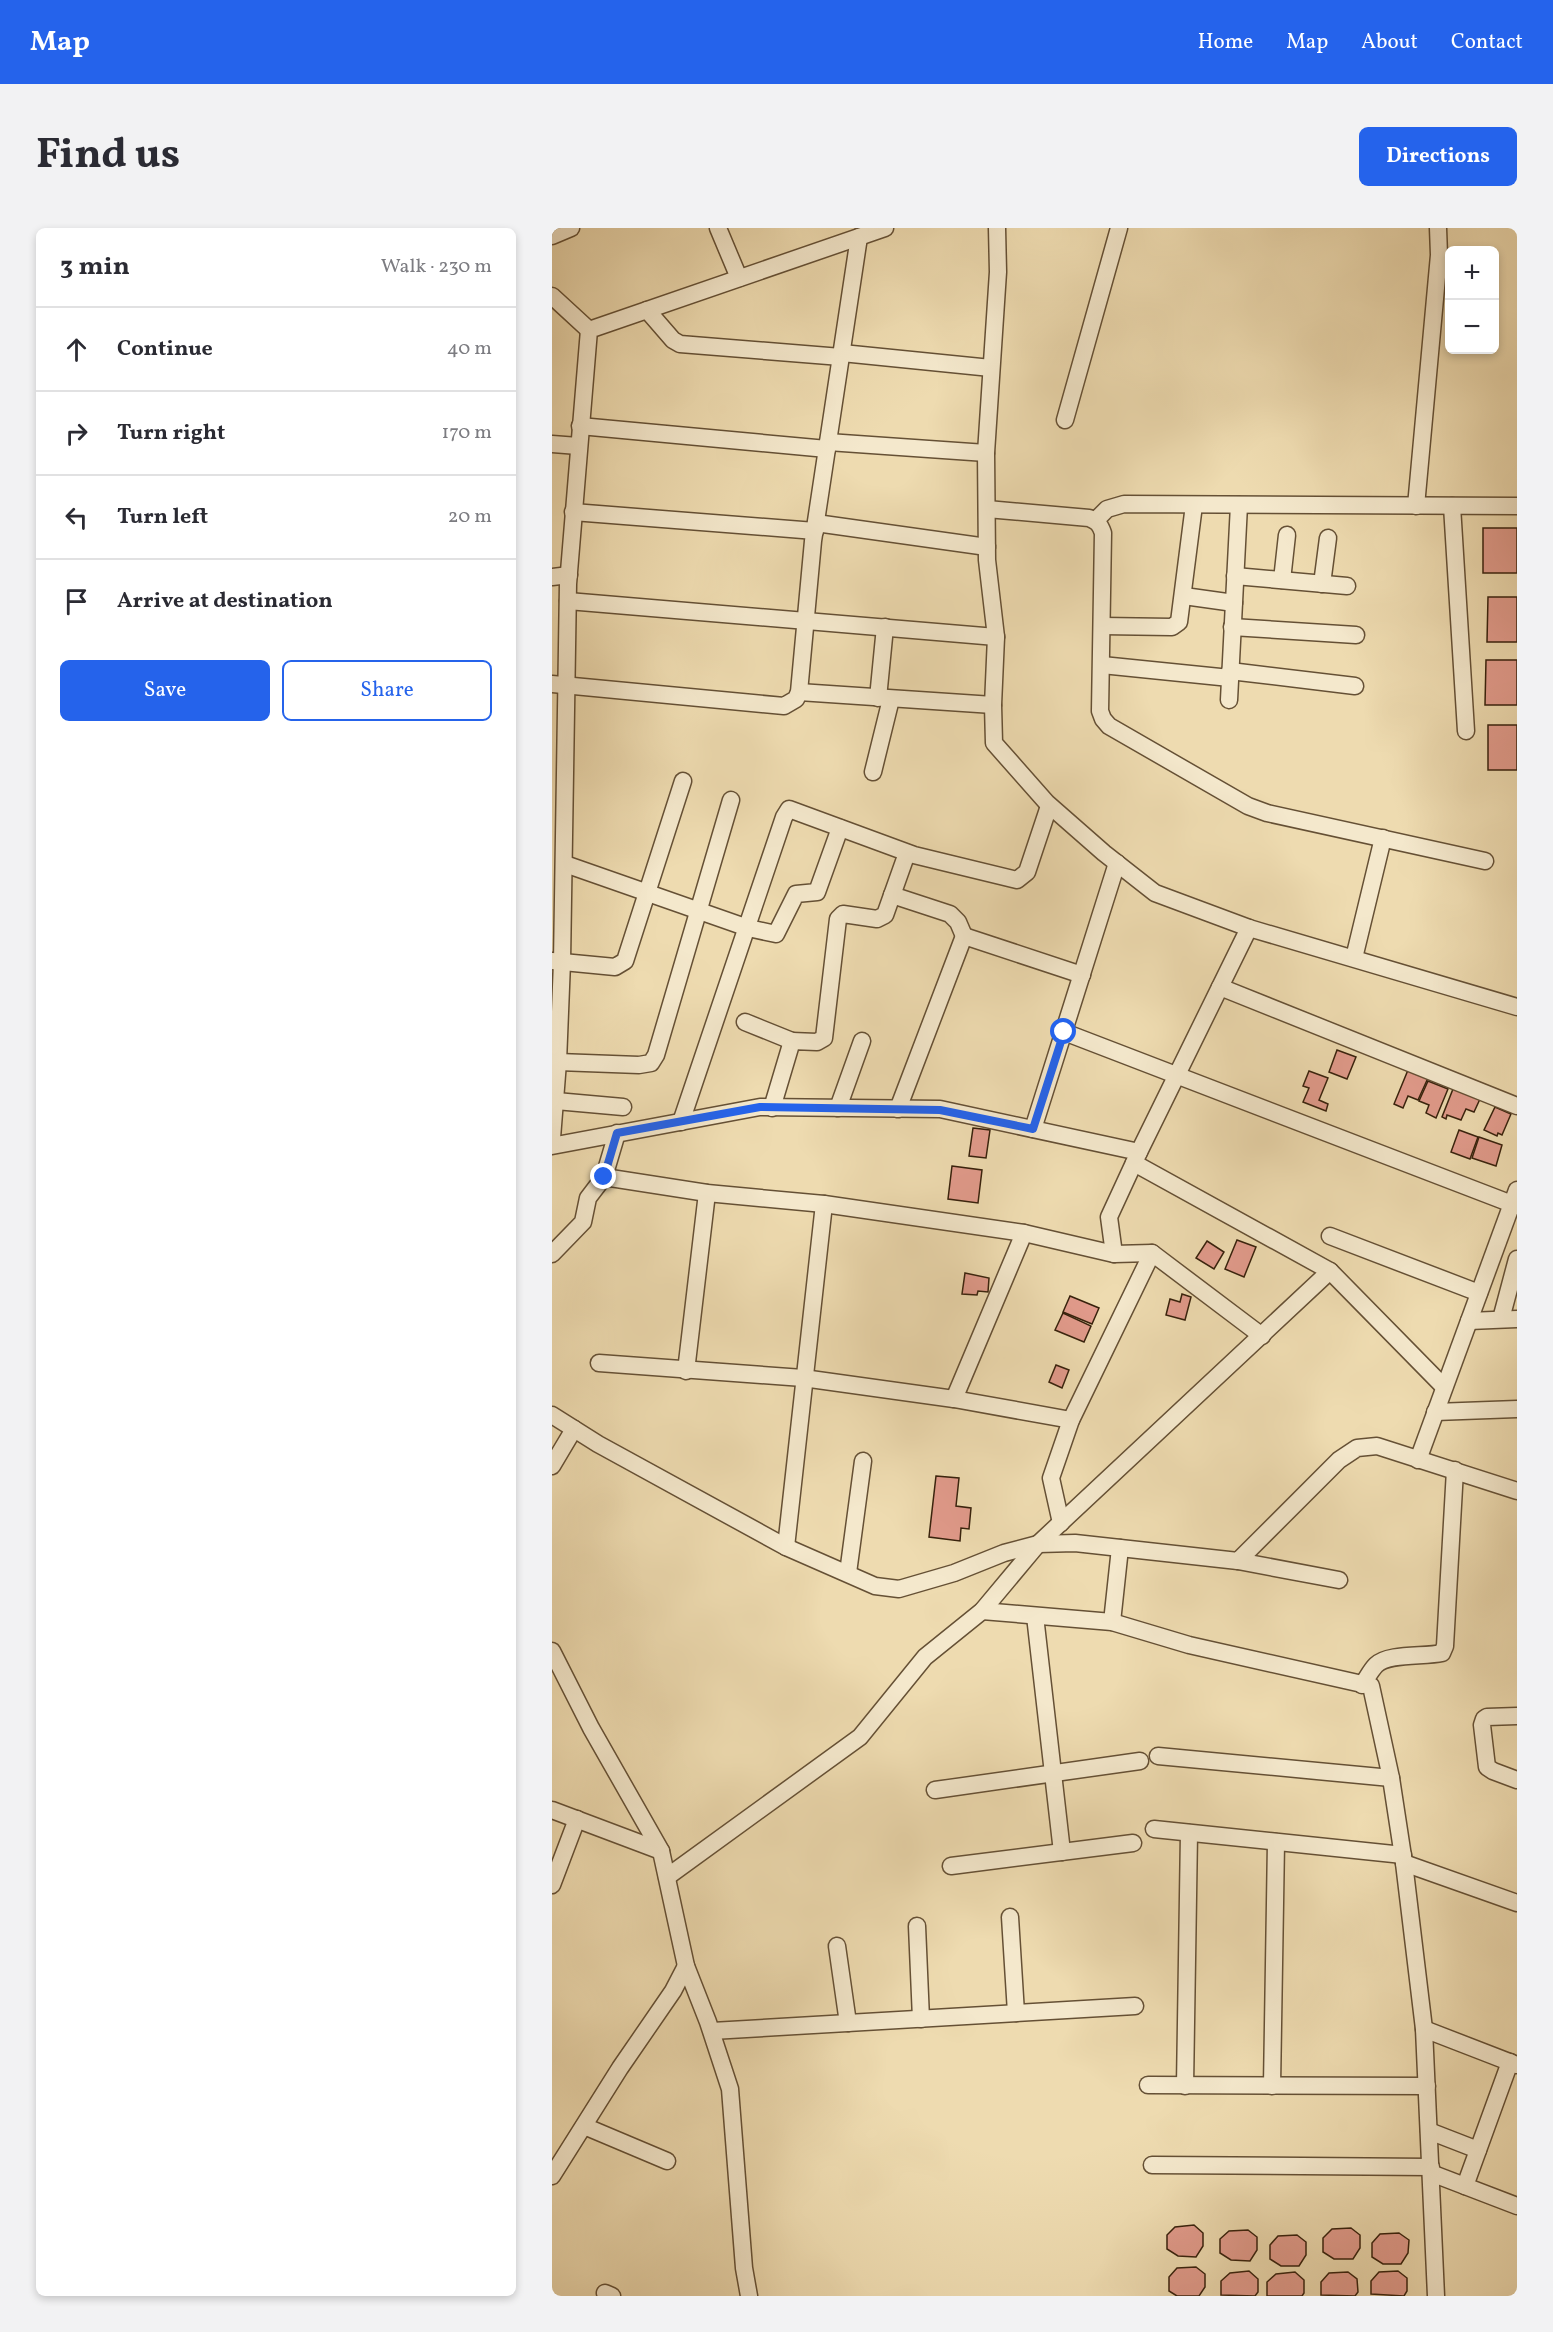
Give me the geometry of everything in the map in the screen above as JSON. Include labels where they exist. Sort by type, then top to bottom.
[{"type":"street","points":[[552,236],[572,228]]},
{"type":"street","points":[[718,228],[739,278]]},
{"type":"street","points":[[589,330],[885,228]]},
{"type":"street","points":[[997,228],[998,272],[986,453],[987,547],[996,638],[994,743],[1049,806],[1155,893],[1249,928],[1517,1007]]},
{"type":"street","points":[[1065,420],[1119,228]]},
{"type":"street","points":[[1416,506],[1439,255],[1438,228]]},
{"type":"street","points":[[560,685],[784,705],[796,699],[799,692],[816,527],[859,237]]},
{"type":"street","points":[[552,296],[589,330]]},
{"type":"street","points":[[647,310],[673,340],[680,344],[991,368]]},
{"type":"street","points":[[552,1138],[558,1062],[556,1023],[561,854],[560,685],[568,601],[560,576],[573,513],[589,330]]},
{"type":"street","points":[[580,426],[828,446],[986,453]]},
{"type":"street","points":[[552,444],[578,446]]},
{"type":"street","points":[[1096,520],[1107,509],[1115,506],[1194,504],[1517,506]]},
{"type":"street","points":[[1102,626],[1176,626],[1182,617],[1194,504]]},
{"type":"street","points":[[1229,700],[1239,505]]},
{"type":"street","points":[[1452,506],[1466,731]]},
{"type":"street","points":[[987,509],[1096,520],[1101,525],[1103,533],[1100,711],[1102,719],[1109,726],[1248,806],[1267,813],[1485,861]]},
{"type":"street","points":[[573,513],[816,527],[987,547]]},
{"type":"street","points":[[1282,580],[1287,535]]},
{"type":"street","points":[[1322,584],[1328,538]]},
{"type":"street","points":[[1235,576],[1347,586]]},
{"type":"street","points":[[1184,596],[1234,603]]},
{"type":"street","points":[[568,601],[996,638]]},
{"type":"street","points":[[873,772],[884,698],[885,627]]},
{"type":"street","points":[[1232,627],[1356,635]]},
{"type":"street","points":[[1102,665],[1355,686]]},
{"type":"street","points":[[799,692],[993,705]]},
{"type":"street","points":[[557,962],[615,967],[621,965],[628,956],[683,781]]},
{"type":"street","points":[[558,1062],[651,1064],[656,1055],[731,800]]},
{"type":"street","points":[[681,1122],[784,817],[789,809],[907,853],[1017,880],[1027,872],[1049,806]]},
{"type":"street","points":[[561,854],[647,892],[748,928],[776,934],[796,894],[817,892],[840,828]]},
{"type":"street","points":[[1354,958],[1383,838]]},
{"type":"street","points":[[745,1022],[792,1041],[817,1042],[824,1038],[838,919],[843,914],[881,918],[885,915],[907,853]]},
{"type":"street","points":[[1033,1129],[1117,863]]},
{"type":"street","points":[[892,895],[950,914],[958,922],[964,936],[898,1109]]},
{"type":"street","points":[[1114,1254],[1109,1217],[1249,928]]},
{"type":"street","points":[[964,936],[1082,975]]},
{"type":"street","points":[[1220,987],[1517,1106]]},
{"type":"street","points":[[1064,1032],[1514,1197],[1418,1460]]},
{"type":"street","points":[[772,1108],[792,1041]]},
{"type":"street","points":[[838,1108],[862,1041]]},
{"type":"street","points":[[555,1095],[623,1107]]},
{"type":"street","points":[[552,1146],[760,1107],[940,1110],[1033,1129],[1137,1158],[1330,1271],[1444,1387]]},
{"type":"street","points":[[552,1254],[583,1222],[588,1198],[604,1177],[617,1133]]},
{"type":"street","points":[[604,1177],[707,1193],[824,1204],[1024,1233],[1114,1254],[1152,1253],[1262,1336]]},
{"type":"street","points":[[686,1371],[707,1193]]},
{"type":"street","points":[[786,1547],[824,1204]]},
{"type":"street","points":[[954,1400],[1024,1233]]},
{"type":"street","points":[[1330,1236],[1479,1293]]},
{"type":"street","points":[[1061,1523],[1051,1478],[1071,1420],[1152,1253]]},
{"type":"street","points":[[1468,1321],[1509,1319],[1517,1259]]},
{"type":"street","points":[[667,1876],[860,1737],[925,1657],[982,1611],[1038,1544],[1330,1271]]},
{"type":"street","points":[[599,1363],[803,1378],[1071,1420]]},
{"type":"street","points":[[1435,1412],[1517,1409]]},
{"type":"street","points":[[552,1415],[598,1444],[786,1547],[875,1586],[898,1589],[954,1573],[1004,1553],[1038,1544],[1075,1543],[1238,1561],[1339,1580]]},
{"type":"street","points":[[552,1466],[574,1428]]},
{"type":"street","points":[[1238,1561],[1340,1460],[1357,1448],[1377,1446],[1517,1491]]},
{"type":"street","points":[[848,1573],[864,1461]]},
{"type":"street","points":[[1362,1685],[1376,1664],[1387,1658],[1442,1653],[1445,1646],[1455,1470]]},
{"type":"street","points":[[1112,1622],[1120,1548]]},
{"type":"street","points":[[982,1611],[1112,1622],[1189,1645],[1371,1686],[1391,1779],[1424,2029],[1436,2296]]},
{"type":"street","points":[[1035,1616],[1062,1852]]},
{"type":"street","points":[[552,1651],[591,1728],[661,1851],[686,1966],[712,2031],[730,2089],[744,2268],[749,2296]]},
{"type":"street","points":[[1517,1716],[1487,1717],[1482,1725],[1487,1767],[1493,1772],[1517,1780]]},
{"type":"street","points":[[1158,1755],[1391,1779]]},
{"type":"street","points":[[935,1790],[1140,1761]]},
{"type":"street","points":[[552,1810],[661,1851]]},
{"type":"street","points":[[552,1885],[577,1819]]},
{"type":"street","points":[[1154,1829],[1403,1859],[1517,1903]]},
{"type":"street","points":[[1185,2086],[1189,1833]]},
{"type":"street","points":[[1272,2086],[1276,1842]]},
{"type":"street","points":[[951,1866],[1133,1843]]},
{"type":"street","points":[[1010,1917],[1016,2013]]},
{"type":"street","points":[[917,1926],[921,2019]]},
{"type":"street","points":[[837,1946],[848,2023]]},
{"type":"street","points":[[552,2176],[686,1966]]},
{"type":"street","points":[[712,2031],[1135,2006]]},
{"type":"street","points":[[1424,2029],[1514,2064],[1465,2186]]},
{"type":"street","points":[[1148,2085],[1427,2086]]},
{"type":"street","points":[[584,2126],[667,2161]]},
{"type":"street","points":[[1429,2131],[1478,2150]]},
{"type":"street","points":[[1152,2165],[1431,2170],[1517,2206]]},
{"type":"building","points":[[1483,528],[1517,528],[1517,573],[1483,573]]},
{"type":"building","points":[[1488,597],[1517,597],[1517,642],[1487,642]]},
{"type":"building","points":[[1486,660],[1517,660],[1517,705],[1485,705]]},
{"type":"building","points":[[1488,725],[1517,725],[1517,770],[1488,770]]},
{"type":"building","points":[[1337,1050],[1356,1057],[1347,1079],[1329,1072]]},
{"type":"building","points":[[1408,1070],[1428,1078],[1418,1100],[1408,1096],[1403,1108],[1394,1104]]},
{"type":"building","points":[[1309,1071],[1328,1078],[1319,1100],[1328,1104],[1326,1111],[1303,1102],[1309,1088],[1303,1086]]},
{"type":"building","points":[[1428,1081],[1448,1089],[1436,1118],[1426,1113],[1429,1105],[1419,1101]]},
{"type":"building","points":[[1453,1089],[1480,1099],[1474,1112],[1466,1109],[1461,1120],[1447,1115],[1446,1119],[1442,1117]]},
{"type":"building","points":[[1495,1107],[1511,1114],[1502,1135],[1498,1133],[1497,1136],[1484,1130]]},
{"type":"building","points":[[973,1128],[990,1130],[986,1158],[969,1156]]},
{"type":"building","points":[[1459,1130],[1478,1137],[1470,1159],[1451,1152]]},
{"type":"building","points":[[1479,1137],[1502,1145],[1496,1166],[1472,1158]]},
{"type":"building","points":[[952,1166],[982,1170],[978,1203],[948,1199]]},
{"type":"building","points":[[1237,1240],[1256,1247],[1244,1277],[1225,1269]]},
{"type":"building","points":[[1207,1241],[1224,1252],[1214,1269],[1196,1258]]},
{"type":"building","points":[[965,1273],[989,1278],[988,1292],[978,1291],[977,1295],[962,1294]]},
{"type":"building","points":[[1182,1294],[1191,1297],[1185,1320],[1166,1315],[1170,1299],[1180,1302]]},
{"type":"building","points":[[1070,1296],[1099,1308],[1092,1324],[1063,1312]]},
{"type":"building","points":[[1063,1313],[1091,1326],[1084,1342],[1055,1330]]},
{"type":"building","points":[[1056,1365],[1069,1370],[1062,1388],[1049,1382]]},
{"type":"building","points":[[936,1476],[959,1478],[956,1506],[971,1508],[969,1529],[961,1528],[960,1541],[929,1537]]},
{"type":"building","points":[[1194,2225],[1203,2233],[1203,2246],[1196,2257],[1178,2256],[1167,2249],[1167,2235],[1175,2227]]},
{"type":"building","points":[[1351,2228],[1360,2235],[1360,2248],[1353,2259],[1334,2259],[1323,2252],[1323,2238],[1332,2229]]},
{"type":"building","points":[[1248,2230],[1257,2237],[1257,2250],[1250,2261],[1231,2260],[1220,2253],[1220,2239],[1229,2231]]},
{"type":"building","points":[[1399,2233],[1409,2240],[1408,2253],[1401,2264],[1383,2264],[1372,2257],[1372,2243],[1380,2234]]},
{"type":"building","points":[[1297,2235],[1306,2242],[1306,2255],[1299,2266],[1281,2266],[1270,2259],[1270,2245],[1278,2236]]},
{"type":"building","points":[[1196,2267],[1205,2274],[1205,2287],[1199,2296],[1177,2296],[1169,2291],[1169,2277],[1177,2268]]},
{"type":"building","points":[[1249,2271],[1258,2279],[1258,2292],[1255,2296],[1221,2295],[1221,2281],[1230,2273]]},
{"type":"building","points":[[1398,2271],[1407,2278],[1407,2291],[1404,2296],[1371,2294],[1371,2281],[1379,2272]]},
{"type":"building","points":[[1295,2272],[1304,2280],[1302,2296],[1267,2296],[1267,2282],[1276,2274]]},
{"type":"building","points":[[1348,2272],[1357,2279],[1358,2292],[1355,2296],[1321,2295],[1321,2282],[1329,2273]]},
{"type":"route","points":[[604,1177],[617,1133],[760,1107],[940,1110],[1033,1129],[1064,1032]]}]
